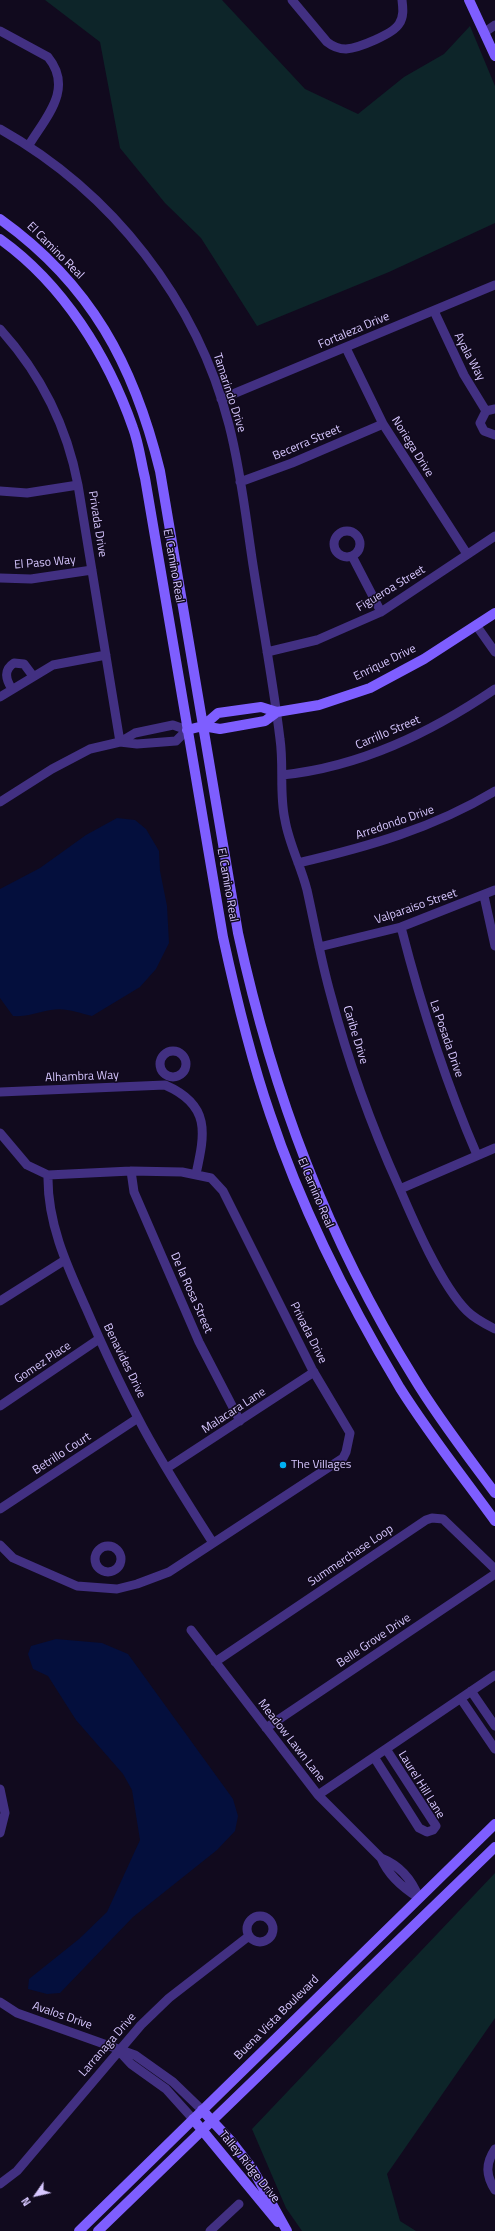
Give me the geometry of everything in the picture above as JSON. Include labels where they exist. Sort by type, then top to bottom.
[{"type":"main road","points":[[468,0],[485,32],[495,56]]},
{"type":"main road","name":"El Camino Real","points":[[0,219],[20,233],[73,285],[119,352],[133,381],[149,425],[160,471],[238,933],[249,985],[271,1066],[303,1158],[355,1274],[386,1332],[444,1424],[495,1493]]},
{"type":"main road","name":"El Camino Real","points":[[0,239],[51,285],[85,329],[109,371],[134,429],[145,478],[213,888],[237,1001],[253,1062],[289,1167],[320,1238],[372,1340],[430,1433],[495,1521]]},
{"type":"main road","name":"Enrique Drive","points":[[203,726],[218,713],[261,707],[277,712],[319,705],[370,688],[424,659],[495,613]]},
{"type":"main road","name":"Enrique Drive","points":[[203,726],[220,729],[265,721],[277,712]]},
{"type":"main road","points":[[187,730],[203,726]]},
{"type":"main road","name":"Buena Vista Boulevard","points":[[78,2231],[495,1824]]},
{"type":"main road","points":[[98,2231],[495,1847]]},
{"type":"main road","points":[[419,1898],[431,1909]]},
{"type":"main road","name":"Talley Ridge Drive","points":[[202,2110],[252,2168],[286,2231]]},
{"type":"main road","name":"Talley Ridge Drive","points":[[193,2119],[286,2231]]},
{"type":"street","points":[[292,0],[326,42],[332,46],[346,49],[394,30],[402,17],[402,0]]},
{"type":"street","points":[[485,32],[495,25]]},
{"type":"street","points":[[0,31],[48,57],[58,75],[60,88],[58,97],[29,145]]},
{"type":"street","name":"Tamarindo Drive","points":[[0,129],[29,145],[86,189],[124,228],[167,285],[191,327],[208,362],[230,427],[277,712]]},
{"type":"street","name":"Fortaleza Drive","points":[[221,399],[495,285]]},
{"type":"street","name":"Ayala Way","points":[[434,311],[464,375],[491,410],[481,418],[481,427],[487,434],[495,435]]},
{"type":"street","name":"Privada Drive","points":[[0,329],[32,370],[52,405],[69,447],[78,485],[120,742]]},
{"type":"street","name":"Noriega Drive","points":[[346,348],[383,424],[467,554]]},
{"type":"street","name":"Becerra Street","points":[[240,482],[279,469],[383,424]]},
{"type":"street","points":[[0,491],[26,493],[78,485]]},
{"type":"street","name":"Figueroa Street","points":[[267,652],[317,640],[381,612],[495,536]]},
{"type":"street","points":[[352,556],[381,612]]},
{"type":"street","name":"El Paso Way","points":[[0,578],[31,579],[92,570]]},
{"type":"street","points":[[476,626],[495,652]]},
{"type":"street","points":[[0,697],[33,676],[64,662],[106,655]]},
{"type":"street","points":[[12,689],[8,683],[6,674],[8,667],[14,663],[24,664],[33,676]]},
{"type":"street","name":"Carrillo Street","points":[[282,775],[322,770],[386,749],[444,721],[495,689]]},
{"type":"street","name":"Caribe Drive","points":[[277,712],[282,754],[284,819],[306,888],[318,947],[331,996],[358,1083],[382,1150],[426,1244],[456,1297],[469,1312],[495,1329]]},
{"type":"street","points":[[0,802],[77,755],[90,749],[120,742],[135,733],[173,725],[187,730],[176,741],[137,744],[120,742]]},
{"type":"street","name":"Arredondo Drive","points":[[298,863],[371,846],[422,827],[469,806],[495,791]]},
{"type":"street","name":"Valparaiso Street","points":[[318,947],[401,927],[484,896],[495,890]]},
{"type":"street","points":[[484,896],[495,946]]},
{"type":"street","name":"La Posada Drive","points":[[401,927],[429,1029],[460,1115],[477,1155]]},
{"type":"street","points":[[170,1076],[165,1085],[187,1099],[200,1116],[204,1133],[196,1174]]},
{"type":"street","name":"Alhambra Way","points":[[0,1092],[165,1085]]},
{"type":"street","points":[[0,1133],[27,1165],[48,1176]]},
{"type":"street","points":[[400,1189],[495,1148]]},
{"type":"street","name":"Privada Drive","points":[[0,1545],[13,1558],[77,1586],[117,1589],[157,1577],[169,1572],[342,1458],[346,1452],[350,1433],[314,1372],[223,1191],[211,1178],[196,1174],[131,1171],[48,1176]]},
{"type":"street","name":"De la Rosa Street","points":[[131,1171],[134,1192],[199,1342],[240,1421]]},
{"type":"street","name":"Benavides Drive","points":[[48,1176],[53,1225],[65,1260],[99,1339],[138,1418],[213,1543]]},
{"type":"street","points":[[0,1301],[65,1260]]},
{"type":"street","name":"Gomez Place","points":[[0,1406],[99,1339]]},
{"type":"street","name":"Malacara Lane","points":[[167,1468],[314,1372]]},
{"type":"street","name":"Betrillo Court","points":[[0,1509],[138,1418]]},
{"type":"street","name":"Summerchase Loop","points":[[214,1662],[426,1520],[432,1518],[442,1519],[495,1569]]},
{"type":"street","points":[[102,1588],[104,1572]]},
{"type":"street","name":"Belle Grove Drive","points":[[266,1728],[495,1574]]},
{"type":"street","name":"Meadow Lawn Lane","points":[[191,1630],[214,1662],[318,1795],[381,1858],[385,1867],[407,1890],[419,1898]]},
{"type":"street","points":[[318,1795],[495,1675]]},
{"type":"street","points":[[472,1691],[495,1726]]},
{"type":"street","points":[[460,1699],[495,1749]]},
{"type":"street","name":"Laurel Hill Lane","points":[[374,1757],[420,1828],[427,1832],[433,1830],[436,1826],[386,1750]]},
{"type":"street","points":[[0,1789],[5,1813],[0,1833]]},
{"type":"street","name":"Larranaga Drive","points":[[0,2184],[17,2171],[118,2050],[169,1998],[249,1936]]},
{"type":"street","name":"Avalos Drive","points":[[0,2002],[17,2013],[134,2055],[152,2066],[173,2082],[202,2110]]},
{"type":"street","name":"Avalos Drive","points":[[118,2050],[131,2064],[166,2089],[193,2119]]},
{"type":"street","points":[[495,2149],[487,2168],[490,2181],[495,2190]]},
{"type":"street","points":[[210,2231],[238,2204]]},
{"type":"green space","points":[[45,0],[222,0],[305,89],[358,114],[404,77],[444,54],[470,26],[495,86],[495,223],[389,272],[257,326],[201,238],[165,203],[120,148],[100,42]]},
{"type":"green space","points":[[495,1873],[495,2018],[387,2174],[400,2221],[416,2231],[302,2231],[286,2208],[252,2129]]},
{"type":"shaded area","points":[[117,818],[135,820],[146,829],[159,851],[160,871],[167,906],[169,943],[156,969],[140,987],[92,1016],[56,1009],[23,1016],[13,1016],[0,998],[0,889],[40,868],[86,835]]},
{"type":"shaded area","points":[[56,1639],[102,1643],[128,1654],[233,1799],[238,1816],[235,1831],[217,1850],[133,1917],[60,1993],[47,1994],[28,1989],[29,1979],[79,1939],[107,1912],[140,1840],[132,1790],[123,1774],[76,1720],[48,1676],[33,1669],[28,1654],[31,1646]]},
{"type":"place","name":"The Villages","points":[[283,1465]]}]
